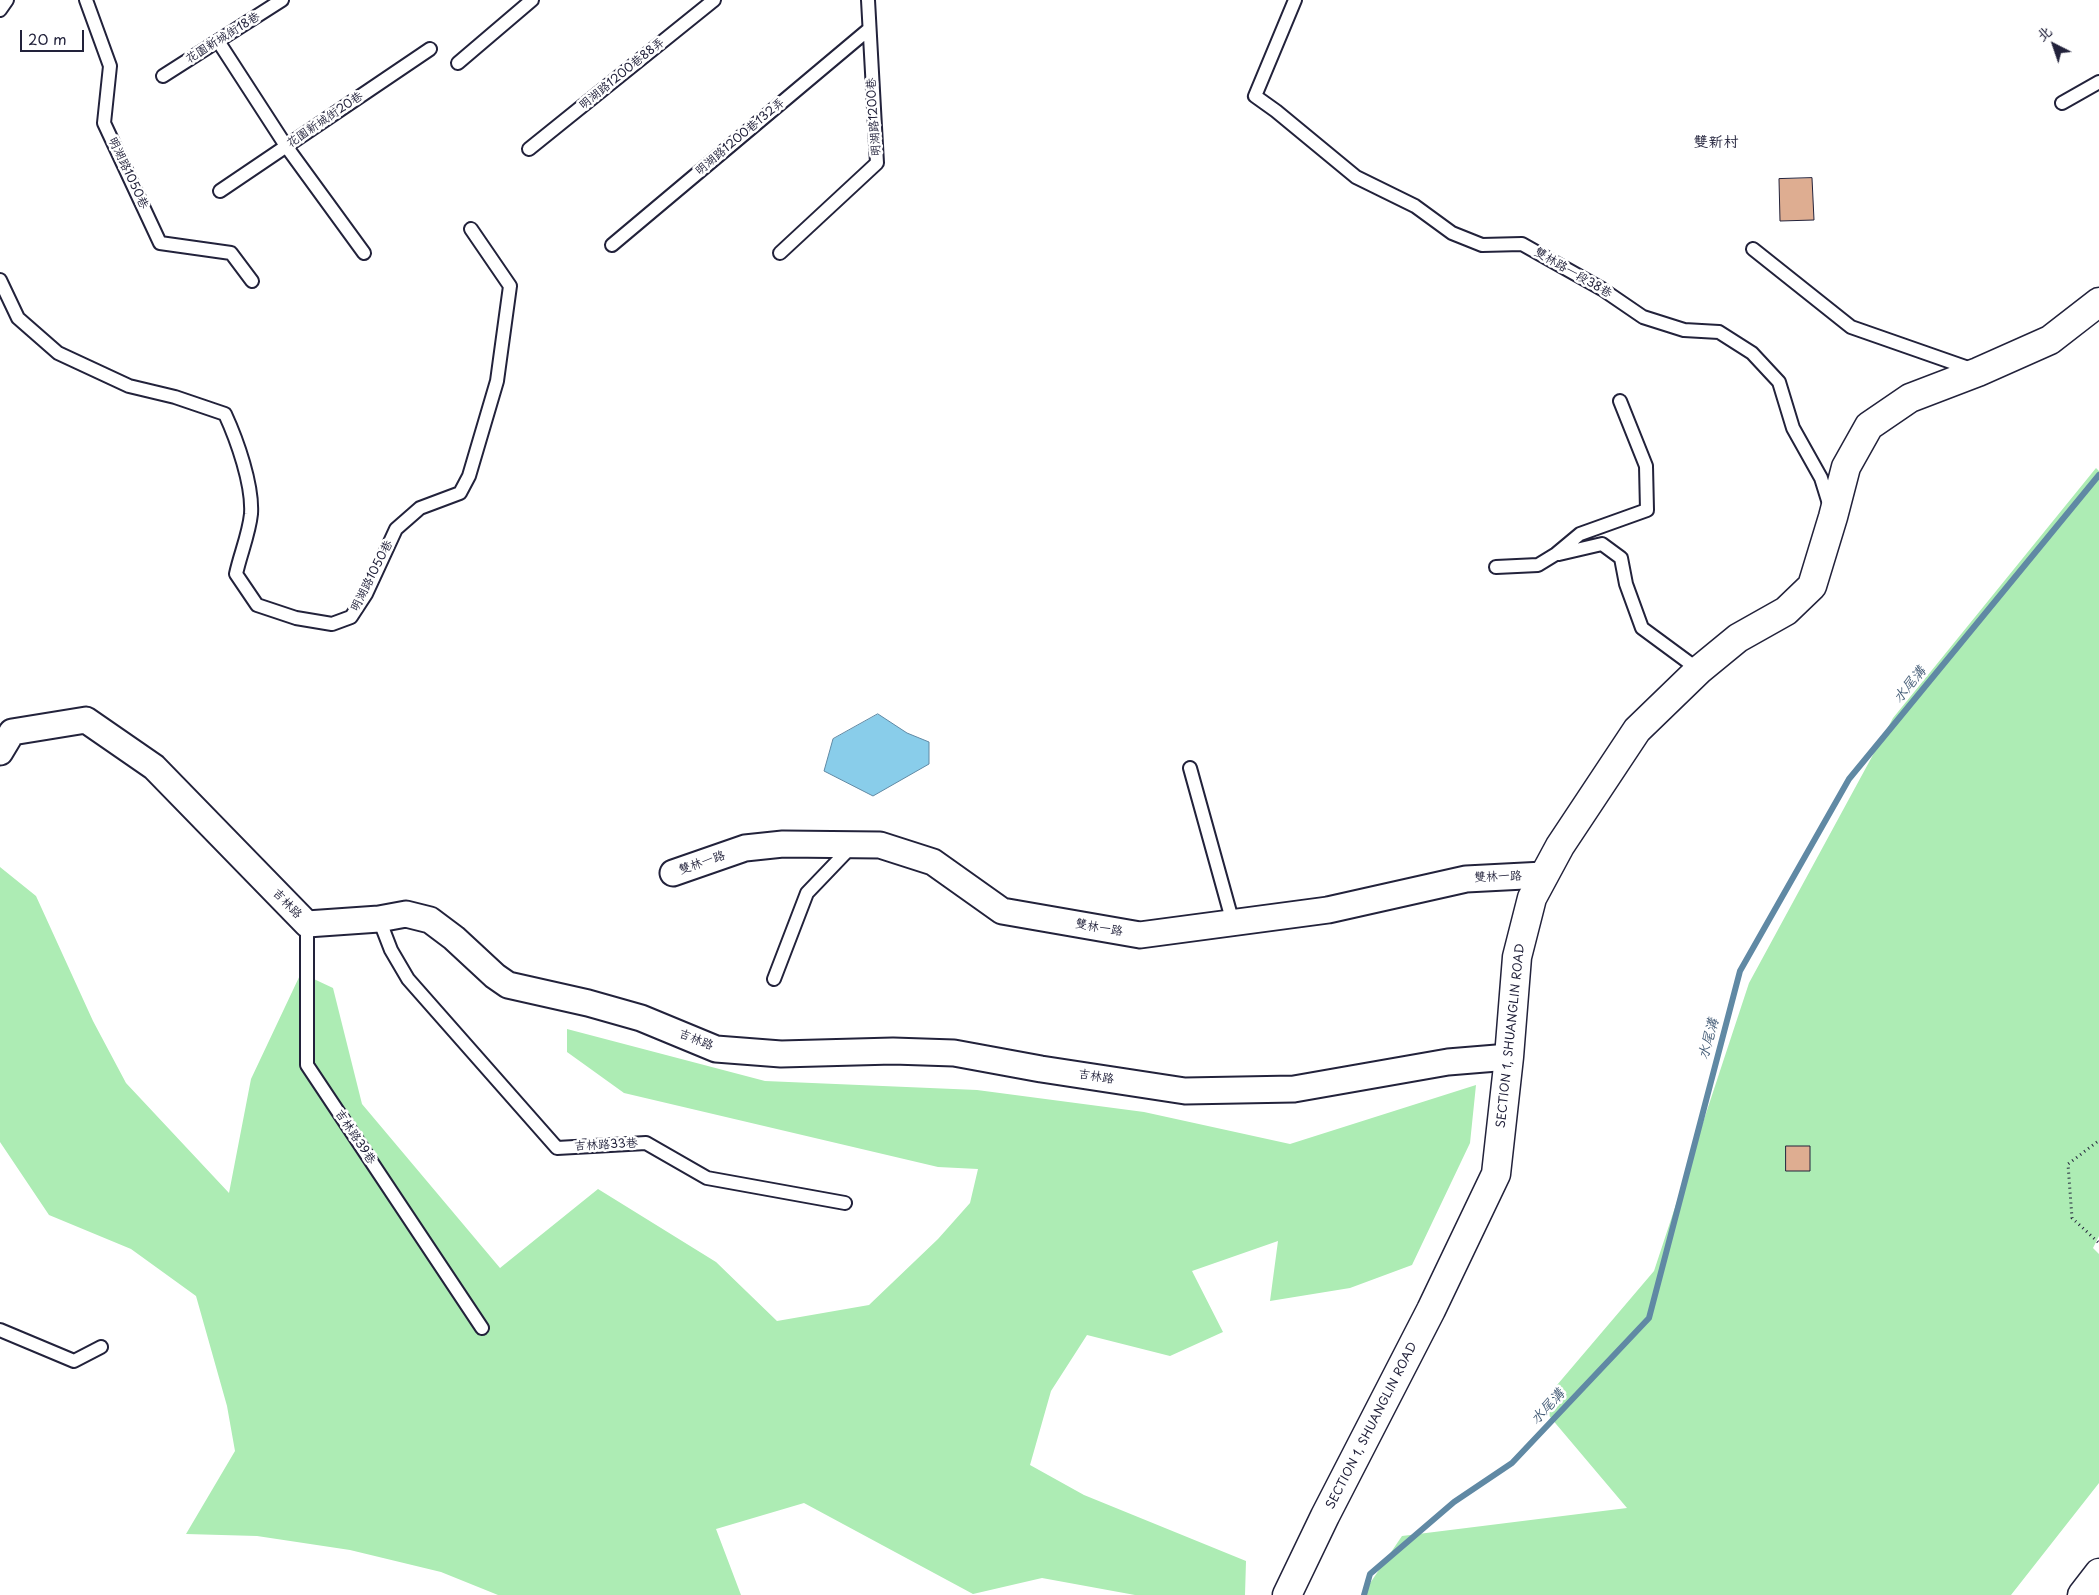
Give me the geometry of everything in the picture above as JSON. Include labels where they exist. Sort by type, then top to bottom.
[{"type":"main road","name":"SECTION 1, SHUANGLIN ROAD","points":[[1287,1595],[1325,1516],[1431,1310],[1496,1174],[1509,1056],[1517,957],[1532,898],[1560,846],[1636,730],[1699,670],[1738,638],[1786,610],[1812,586],[1846,467],[1869,426],[1910,398],[1978,372],[2050,340],[2099,302]]},
{"type":"main road","points":[[2082,1595],[2099,1574]]},
{"type":"street","name":"吉林路","points":[[0,752],[12,732],[86,720],[154,766],[307,924],[379,919],[406,914],[430,920],[454,938],[495,976],[508,985],[588,1003],[641,1018],[716,1049],[781,1054],[893,1051],[954,1052],[1040,1069],[1185,1091],[1294,1089],[1448,1062],[1509,1056]]},
{"type":"street","name":"雙林一路","points":[[673,873],[745,848],[783,844],[880,845],[933,862],[1002,911],[1140,935],[1328,910],[1466,878],[1544,875]]},
{"type":"lane","points":[[0,10],[7,0]]},
{"type":"lane","name":"明湖路1050巷","points":[[86,0],[110,66],[104,123],[160,243],[231,253],[252,281]]},
{"type":"lane","name":"花園新城街18巷","points":[[163,76],[282,0]]},
{"type":"lane","points":[[458,63],[532,0]]},
{"type":"lane","name":"明湖路1200巷88弄","points":[[529,149],[714,0]]},
{"type":"lane","name":"明湖路1200巷","points":[[780,252],[877,163],[868,30],[868,0]]},
{"type":"lane","name":"雙林路一段38巷","points":[[1295,0],[1255,96],[1276,110],[1356,177],[1415,206],[1452,233],[1482,245],[1522,244],[1573,272],[1643,317],[1684,330],[1719,332],[1752,353],[1779,382],[1793,428],[1821,478],[1833,517]]},
{"type":"lane","name":"明湖路1200巷132弄","points":[[612,245],[868,30]]},
{"type":"lane","points":[[218,41],[286,146],[364,253]]},
{"type":"lane","name":"花園新城街20巷","points":[[220,191],[430,49]]},
{"type":"lane","points":[[2062,104],[2099,82]]},
{"type":"lane","name":"明湖路1050巷","points":[[0,280],[18,318],[58,353],[129,386],[225,414],[238,444],[248,485],[251,514],[236,574],[258,605],[296,618],[332,624],[351,617],[366,594],[396,529],[420,508],[460,493],[469,476],[497,381],[510,286],[471,229]]},
{"type":"lane","points":[[1753,248],[1851,327],[1978,372]]},
{"type":"lane","points":[[1496,567],[1538,565],[1556,554],[1580,534],[1647,510],[1646,466],[1620,401]]},
{"type":"lane","points":[[1556,554],[1602,544],[1621,558],[1626,584],[1642,628],[1699,670]]},
{"type":"lane","points":[[1190,768],[1233,923]]},
{"type":"lane","points":[[774,979],[807,893],[853,845]]},
{"type":"lane","name":"吉林路33巷","points":[[379,919],[391,950],[408,980],[558,1148],[646,1143],[707,1178],[844,1203]]},
{"type":"lane","name":"吉林路39巷","points":[[307,924],[307,1064],[482,1328]]},
{"type":"lane","points":[[0,1330],[74,1361],[101,1347]]},
{"type":"path","points":[[2097,1142],[2068,1164],[2072,1218],[2099,1242]]},
{"type":"green space","points":[[2096,468],[2099,471],[2099,1236],[2093,1248],[2099,1254],[2099,1483],[2011,1595],[1362,1595],[1402,1536],[1627,1508],[1540,1405],[1654,1271],[1749,983],[1893,718]]},
{"type":"green space","points":[[0,867],[36,896],[93,1021],[126,1083],[229,1193],[251,1079],[301,973],[333,988],[362,1104],[500,1268],[598,1189],[716,1262],[777,1321],[869,1305],[938,1239],[970,1203],[978,1169],[938,1167],[624,1093],[567,1052],[567,1029],[765,1081],[977,1090],[1144,1112],[1290,1144],[1476,1085],[1470,1143],[1412,1265],[1350,1288],[1270,1301],[1278,1241],[1192,1271],[1223,1332],[1170,1356],[1087,1335],[1051,1391],[1030,1465],[1084,1495],[1246,1561],[1245,1595],[1135,1595],[1042,1578],[973,1594],[804,1503],[716,1529],[741,1595],[498,1595],[441,1572],[350,1550],[257,1536],[186,1534],[235,1451],[227,1406],[196,1296],[131,1249],[49,1215],[0,1142]]},
{"type":"water","points":[[878,714],[907,733],[929,742],[929,764],[873,796],[824,771],[833,739]]},
{"type":"building","points":[[1812,178],[1814,220],[1780,221],[1779,179]]},
{"type":"building","points":[[1786,1146],[1810,1146],[1810,1171],[1786,1171]]},
{"type":"waterway","name":"水尾溝","points":[[1364,1595],[1370,1574],[1454,1502],[1512,1463],[1649,1318],[1740,971],[1849,779],[2099,475]]},
{"type":"district","name":"雙新村","points":[[1716,143]]}]
